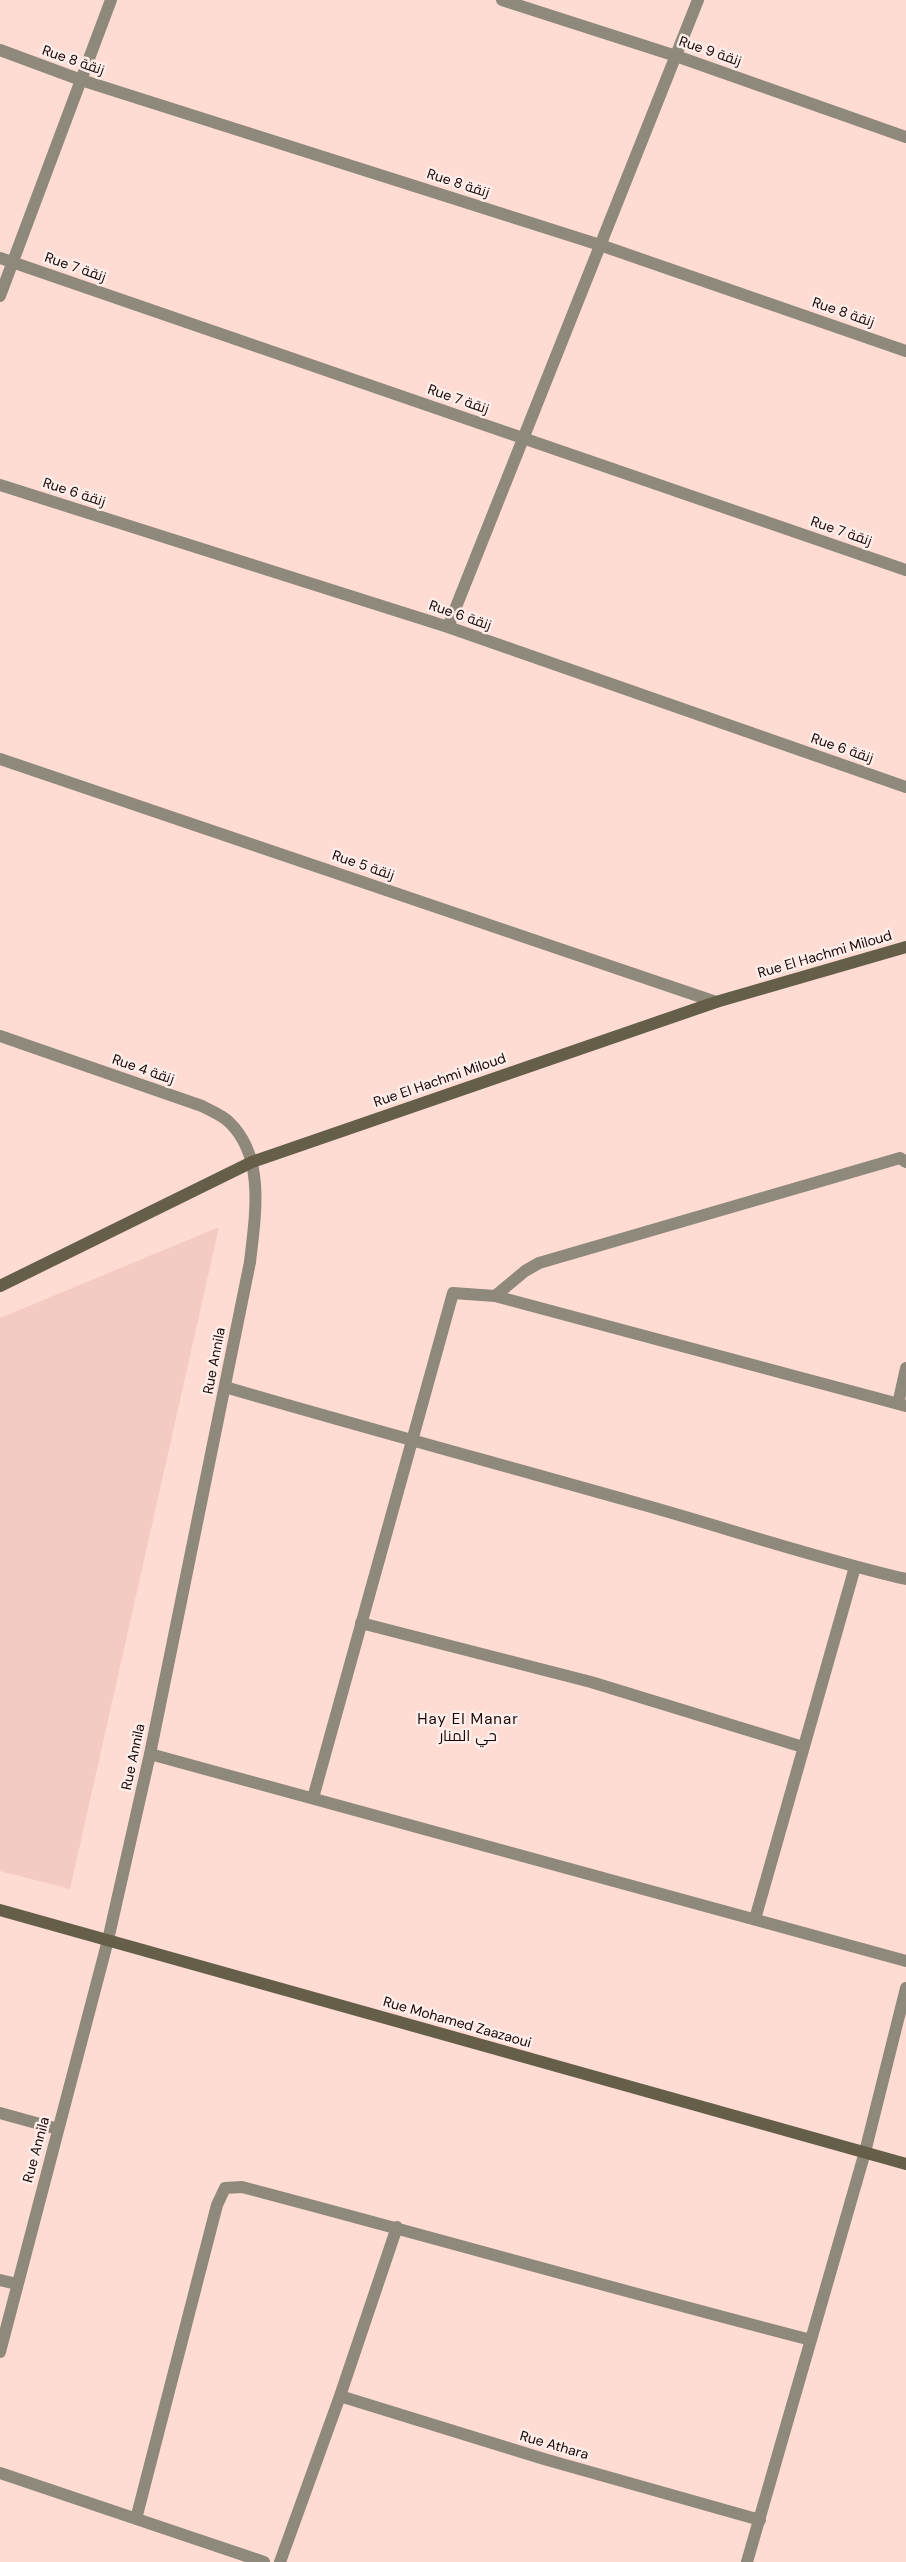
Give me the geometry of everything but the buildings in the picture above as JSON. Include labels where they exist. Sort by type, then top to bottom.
[{"type":"street","points":[[0,296],[111,0]]},
{"type":"street","name":"Rue 9 زنقة","points":[[502,0],[676,56],[906,137]]},
{"type":"street","points":[[448,627],[698,0]]},
{"type":"street","name":"Rue 8 زنقة","points":[[0,50],[81,80],[600,245],[906,351]]},
{"type":"street","name":"Rue 7 زنقة","points":[[0,258],[906,570]]},
{"type":"street","name":"Rue 6 زنقة","points":[[0,485],[448,627],[906,787]]},
{"type":"street","name":"Rue 5 زنقة","points":[[0,759],[716,1002]]},
{"type":"street","name":"Rue El Hachmi Miloud","points":[[0,1286],[252,1162],[716,1002],[906,947]]},
{"type":"street","name":"Rue 4 زنقة","points":[[0,1036],[202,1106],[227,1120],[240,1133],[252,1162]]},
{"type":"street","points":[[495,1296],[525,1270],[539,1263],[900,1158],[906,1162]]},
{"type":"street","name":"Rue Annila","points":[[0,2352],[108,1940],[150,1754],[250,1262],[256,1206],[252,1162]]},
{"type":"street","points":[[313,1798],[410,1441],[453,1293],[495,1296],[902,1405],[906,1368]]},
{"type":"street","points":[[225,1387],[410,1441],[638,1503],[855,1567],[906,1579]]},
{"type":"street","points":[[755,1920],[855,1567]]},
{"type":"street","points":[[360,1622],[591,1682],[803,1747]]},
{"type":"street","points":[[150,1754],[906,1961]]},
{"type":"street","name":"Rue Mohamed Zaazaoui","points":[[0,1910],[906,2164]]},
{"type":"street","points":[[747,2562],[866,2152],[906,1988]]},
{"type":"street","points":[[0,2112],[58,2128]]},
{"type":"street","points":[[136,2519],[217,2204],[225,2188],[242,2187],[397,2227],[606,2287],[811,2340]]},
{"type":"street","points":[[280,2562],[340,2396],[397,2227]]},
{"type":"street","points":[[0,2280],[17,2284]]},
{"type":"street","name":"Rue Athara","points":[[340,2396],[544,2459],[760,2520]]},
{"type":"street","points":[[0,2473],[264,2562]]},
{"type":"shaded area","points":[[219,1227],[70,1889],[0,1871],[0,1318]]},
{"type":"district","name":"Hay El Manar حي المنار","points":[[468,1728]]}]
